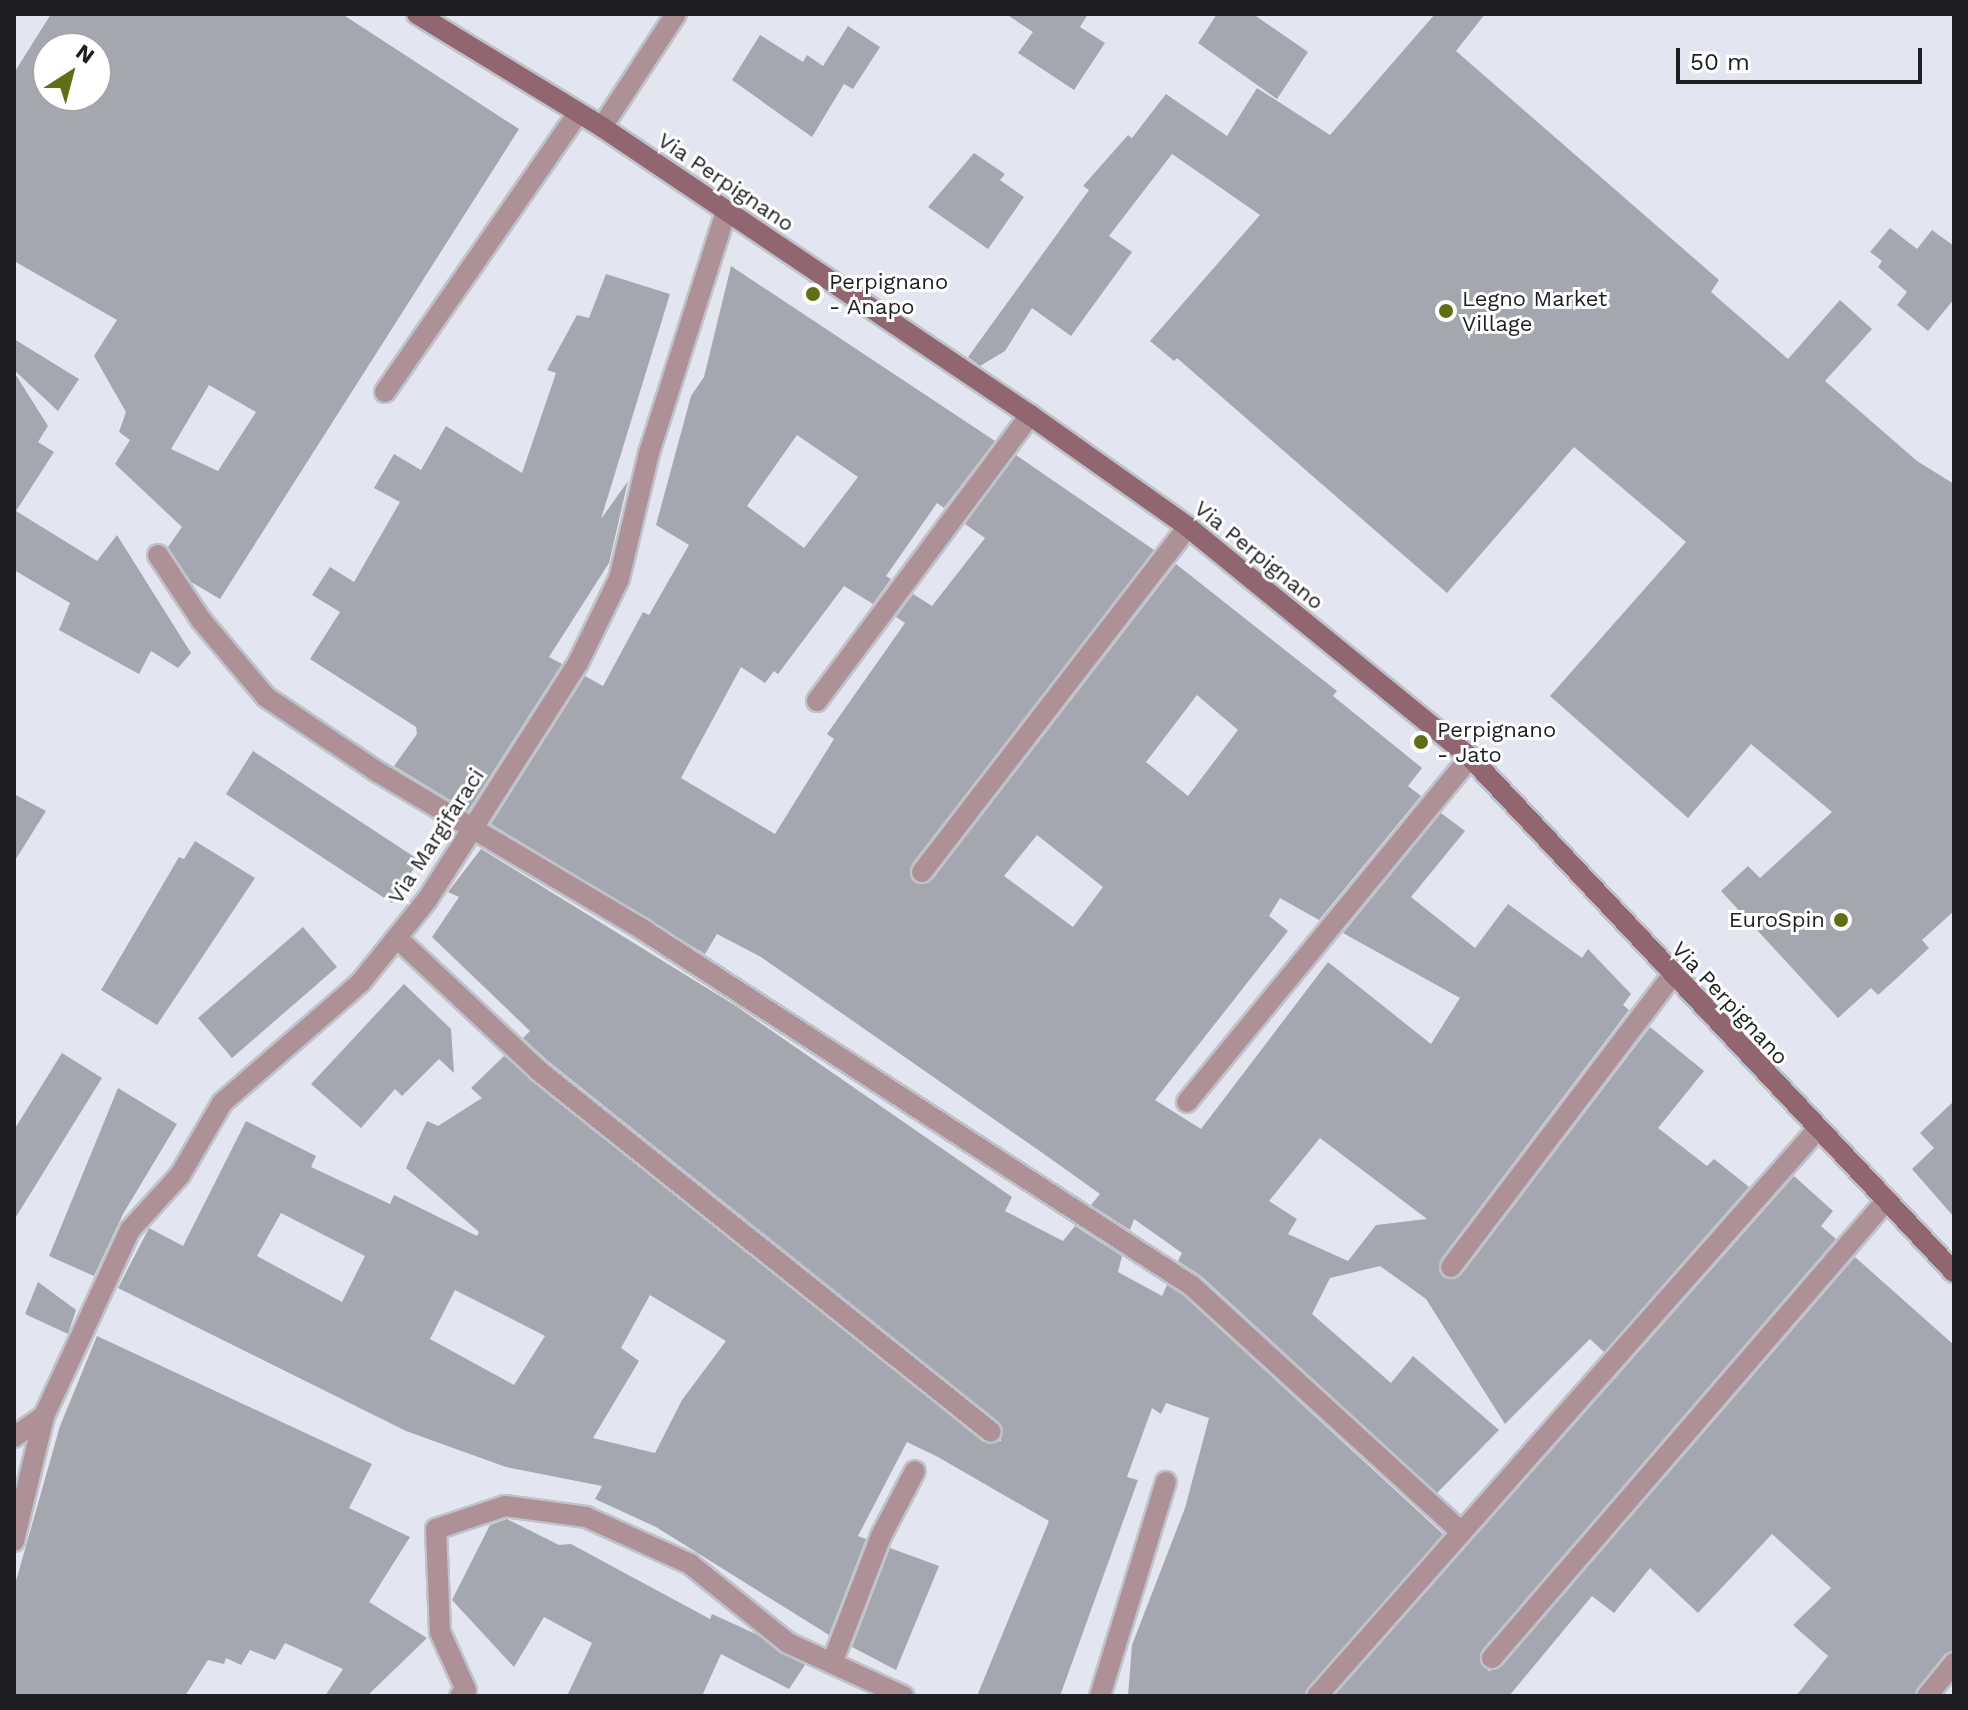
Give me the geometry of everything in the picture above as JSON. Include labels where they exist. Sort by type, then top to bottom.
[{"type":"street","name":"Via Perpignano","points":[[417,14],[602,127],[1030,415],[1188,527],[1470,757],[1816,1131],[1954,1272]]},
{"type":"street","points":[[602,127],[676,14]]},
{"type":"street","points":[[385,392],[578,113]]},
{"type":"street","name":"Via Margifaraci","points":[[14,1541],[44,1416],[130,1230],[180,1175],[222,1103],[361,982],[397,938],[472,829],[578,663],[619,579],[649,453],[726,211]]},
{"type":"street","points":[[817,701],[1030,415]]},
{"type":"street","points":[[922,872],[1188,527]]},
{"type":"street","points":[[158,555],[201,620],[266,697],[472,829],[645,931],[1192,1286],[1461,1532]]},
{"type":"street","points":[[1187,1102],[1470,757]]},
{"type":"street","points":[[397,938],[539,1071],[991,1432]]},
{"type":"street","points":[[1451,1267],[1672,976]]},
{"type":"street","points":[[1317,1696],[1816,1131]]},
{"type":"street","points":[[1492,1658],[1885,1202]]},
{"type":"street","points":[[14,1437],[44,1416]]},
{"type":"street","points":[[832,1663],[881,1536],[915,1471]]},
{"type":"street","points":[[1100,1696],[1166,1482]]},
{"type":"street","points":[[460,1696],[466,1690],[440,1632],[436,1529],[505,1506],[586,1517],[690,1564],[788,1643],[903,1696]]},
{"type":"street","points":[[1927,1696],[1954,1663]]},
{"type":"building","points":[[51,14],[342,14],[519,129],[220,599],[191,582],[168,547],[182,527],[115,464],[130,440],[119,432],[126,412],[94,356],[117,320],[14,261],[14,73],[32,44],[32,112],[112,112],[112,32],[40,32]],"holes":[[[209,385],[256,412],[218,471],[171,449]]]},
{"type":"building","points":[[1006,14],[1088,14],[1080,27],[1105,43],[1074,90],[1018,53],[1033,32]]},
{"type":"building","points":[[1217,14],[1253,14],[1308,52],[1277,99],[1198,43]]},
{"type":"building","points":[[1435,14],[1485,14],[1456,51],[1719,280],[1711,292],[1788,359],[1840,300],[1872,329],[1825,381],[1917,461],[1954,484],[1954,911],[1922,940],[1929,948],[1897,978],[1878,995],[1871,988],[1838,1018],[1721,891],[1748,866],[1760,878],[1832,812],[1751,744],[1688,818],[1550,696],[1686,542],[1574,447],[1447,593],[1177,358],[1174,361],[1150,341],[1260,215],[1172,154],[1109,236],[1132,252],[1071,336],[1032,308],[1005,351],[980,366],[968,357],[1089,190],[1083,186],[1128,135],[1132,138],[1166,94],[1227,136],[1257,88],[1330,135]]},
{"type":"building","points":[[848,26],[880,47],[853,89],[844,84],[812,137],[732,80],[760,35],[803,62],[807,55],[823,66]]},
{"type":"building","points":[[974,153],[1005,174],[1000,180],[1024,197],[988,249],[928,207]]},
{"type":"building","points":[[1890,228],[1917,249],[1932,230],[1954,246],[1954,299],[1928,331],[1897,305],[1907,292],[1878,267],[1882,261],[1870,252]]},
{"type":"building","points":[[731,266],[995,441],[944,508],[937,503],[886,576],[891,579],[873,604],[844,586],[778,674],[774,671],[765,683],[741,667],[681,778],[775,834],[834,739],[827,734],[905,623],[896,617],[913,594],[932,606],[985,538],[965,524],[1016,455],[1154,550],[912,864],[914,882],[932,880],[1176,564],[1337,691],[1333,696],[1422,768],[1408,786],[1421,796],[1319,920],[1280,898],[1269,916],[1288,931],[1155,1100],[1201,1129],[1328,962],[1431,1044],[1460,998],[1343,933],[1441,813],[1465,831],[1411,897],[1475,948],[1508,904],[1582,958],[1588,949],[1631,994],[1623,1005],[1629,1010],[1441,1259],[1443,1277],[1461,1275],[1650,1027],[1704,1071],[1658,1128],[1707,1166],[1714,1159],[1749,1187],[1604,1352],[1590,1339],[1505,1424],[1426,1299],[1380,1266],[1330,1278],[1312,1314],[1391,1383],[1413,1356],[1499,1430],[1437,1493],[1201,1276],[1178,1261],[1182,1253],[1134,1219],[1130,1230],[1091,1205],[1100,1194],[1044,1154],[761,957],[717,934],[705,954],[491,824],[585,676],[603,686],[643,612],[649,615],[689,545],[656,525],[691,396],[704,377]],"holes":[[[797,435],[858,477],[804,548],[747,506]],[[1197,695],[1238,730],[1188,796],[1146,762]],[[1037,835],[1103,887],[1073,927],[1004,876]],[[1320,1138],[1427,1219],[1376,1225],[1348,1261],[1288,1234],[1297,1219],[1269,1201]]]},
{"type":"building","points":[[606,274],[670,294],[601,519],[628,481],[609,563],[549,657],[562,664],[468,811],[394,766],[417,734],[416,727],[310,659],[340,612],[312,595],[330,567],[354,582],[400,502],[374,488],[394,454],[421,470],[446,426],[522,473],[556,373],[547,370],[577,315],[589,318]]},
{"type":"building","points":[[14,339],[79,379],[58,411],[14,370]]},
{"type":"building","points":[[14,372],[48,426],[38,442],[54,452],[16,511],[97,561],[117,535],[191,653],[178,668],[151,651],[139,674],[59,630],[70,603],[14,570]]},
{"type":"building","points":[[253,751],[419,860],[392,903],[226,794]]},
{"type":"building","points":[[14,794],[46,811],[14,862]]},
{"type":"building","points":[[195,841],[255,878],[157,1025],[101,990],[179,857],[184,859]]},
{"type":"building","points":[[481,849],[736,1006],[1012,1197],[1005,1211],[1063,1241],[1075,1226],[1122,1256],[1118,1272],[1162,1296],[1167,1285],[1184,1296],[1443,1534],[1304,1696],[1128,1696],[1132,1645],[1185,1508],[1209,1418],[1166,1403],[1161,1414],[1152,1408],[1127,1477],[1138,1480],[1060,1696],[977,1696],[1049,1521],[907,1442],[858,1536],[866,1539],[829,1635],[656,1527],[595,1499],[602,1486],[506,1467],[406,1431],[118,1288],[149,1228],[183,1246],[246,1121],[316,1156],[311,1167],[390,1204],[394,1195],[477,1236],[479,1232],[406,1168],[427,1121],[438,1126],[482,1098],[471,1088],[504,1056],[983,1442],[1001,1441],[999,1422],[523,1038],[530,1031],[432,937],[459,897],[448,892]],"holes":[[[281,1213],[365,1256],[342,1302],[257,1256]],[[455,1290],[545,1336],[514,1385],[430,1339]],[[650,1295],[726,1341],[682,1400],[655,1453],[593,1438],[639,1361],[621,1348]]]},
{"type":"building","points":[[303,927],[337,967],[232,1058],[198,1018]]},
{"type":"building","points":[[404,984],[451,1029],[454,1073],[439,1059],[402,1096],[395,1089],[361,1128],[311,1084]]},
{"type":"building","points":[[62,1053],[102,1078],[14,1220],[14,1130]]},
{"type":"building","points":[[118,1088],[177,1124],[123,1214],[94,1276],[49,1256]]},
{"type":"building","points":[[1954,1101],[1954,1217],[1912,1169],[1934,1148],[1920,1133]]},
{"type":"building","points":[[1794,1176],[1833,1211],[1821,1226],[1836,1239],[1482,1650],[1480,1662],[1489,1671],[1502,1666],[1855,1257],[1954,1345],[1954,1650],[1944,1655],[1914,1696],[1796,1696],[1828,1656],[1793,1625],[1831,1588],[1772,1534],[1698,1613],[1650,1568],[1614,1613],[1592,1596],[1509,1696],[1334,1696]]},
{"type":"building","points":[[38,1282],[76,1310],[68,1334],[25,1314]]},
{"type":"building","points":[[97,1336],[372,1464],[349,1508],[410,1537],[369,1602],[427,1638],[367,1696],[325,1696],[343,1669],[285,1643],[275,1660],[250,1650],[241,1665],[226,1658],[224,1664],[208,1660],[185,1696],[14,1696],[14,1588],[60,1426]]},
{"type":"building","points":[[507,1519],[559,1545],[571,1544],[710,1619],[712,1614],[758,1635],[805,1665],[789,1689],[721,1654],[702,1696],[567,1696],[592,1643],[544,1617],[514,1667],[452,1600],[490,1525]]},
{"type":"building","points":[[890,1548],[939,1566],[896,1670],[852,1647]]},
{"type":"place","name":"Perpignano - Anapo","points":[[813,294]]},
{"type":"place","name":"Legno Market Village","points":[[1446,311]]},
{"type":"place","name":"Perpignano - Jato","points":[[1421,742]]},
{"type":"place","name":"EuroSpin","points":[[1841,920]]}]
